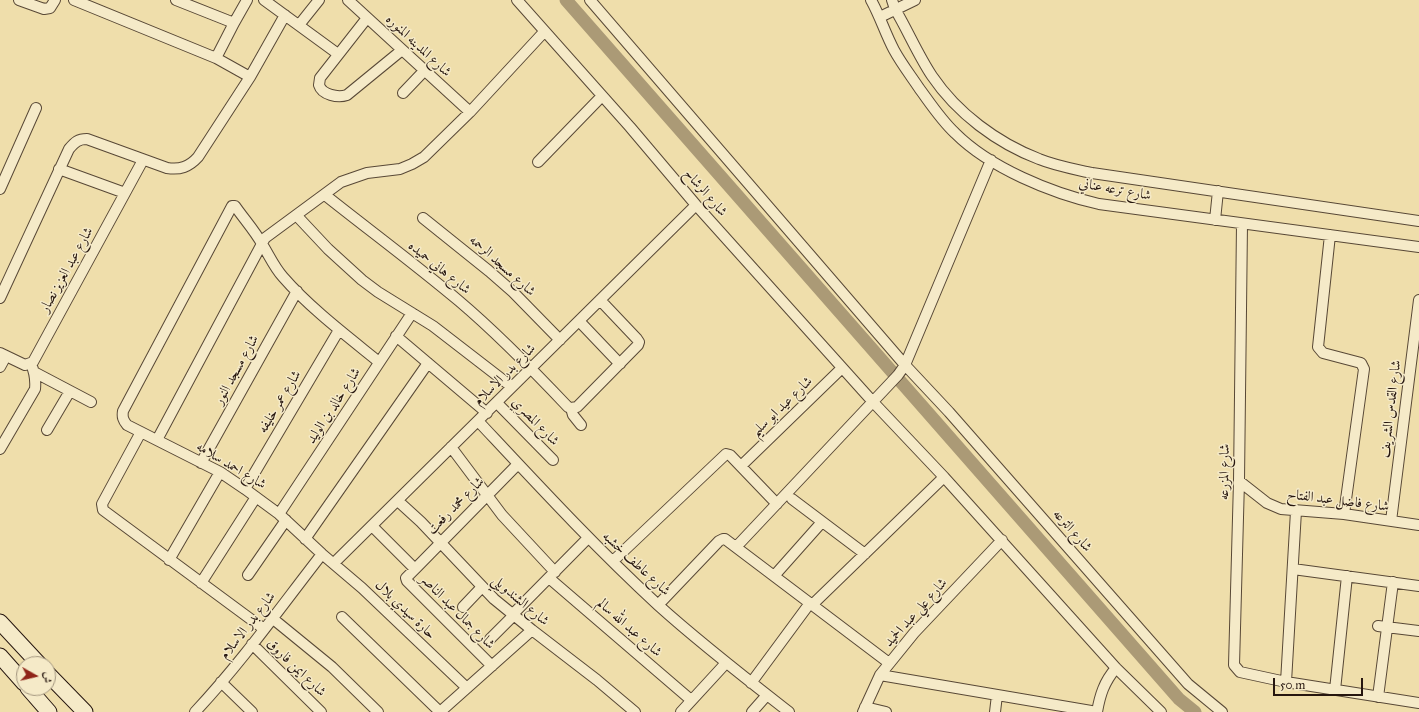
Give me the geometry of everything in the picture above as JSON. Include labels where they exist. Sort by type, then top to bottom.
[{"type":"main road","points":[[0,622],[32,656]]},
{"type":"main road","points":[[0,656],[16,674]]},
{"type":"main road","points":[[56,682],[85,712]]},
{"type":"main road","points":[[35,696],[49,712]]},
{"type":"street","points":[[18,0],[44,9],[50,8],[55,0]]},
{"type":"street","points":[[74,0],[216,58],[250,77]]},
{"type":"street","points":[[176,0],[234,23]]},
{"type":"street","points":[[216,58],[247,0]]},
{"type":"street","points":[[265,0],[338,54]]},
{"type":"street","points":[[299,25],[319,0]]},
{"type":"street","name":"شارع المدينه المنوره","points":[[348,0],[470,112]]},
{"type":"street","name":"شارع الرشاح","points":[[517,0],[696,205],[873,402]]},
{"type":"street","points":[[590,0],[905,365]]},
{"type":"street","name":"شارع ترعه عناني","points":[[871,0],[894,50],[933,106],[954,133],[970,147],[1019,175],[1079,200],[1099,204],[1419,247]]},
{"type":"street","points":[[880,17],[894,4],[915,0]]},
{"type":"street","name":"شارع ترعه عناني","points":[[894,4],[932,76],[950,98],[969,117],[990,134],[1014,148],[1039,159],[1065,168],[1092,173],[1419,221]]},
{"type":"street","points":[[0,298],[68,148],[80,139],[87,139],[167,168],[181,168],[193,162],[250,77],[285,15]]},
{"type":"street","points":[[367,18],[318,81],[318,85],[322,91],[338,97],[347,95],[402,50]]},
{"type":"street","points":[[158,440],[262,244],[268,236],[341,182],[367,173],[400,169],[412,164],[424,156],[470,112],[544,32]]},
{"type":"street","points":[[403,93],[424,71]]},
{"type":"street","points":[[538,162],[602,96]]},
{"type":"street","points":[[0,189],[36,108]]},
{"type":"street","name":"شارع عبد العزيز نصار","points":[[32,368],[34,360],[143,160]]},
{"type":"street","points":[[737,546],[873,402],[898,375],[905,365],[991,160]]},
{"type":"street","points":[[59,169],[125,193]]},
{"type":"street","points":[[1215,220],[1218,191]]},
{"type":"street","name":"شارع هاني حميده","points":[[325,195],[459,301],[500,338],[568,407],[571,408],[572,415],[581,425]]},
{"type":"street","name":"شارع بدر الاسلام","points":[[334,563],[696,205]]},
{"type":"street","name":"شارع احمد سلامه","points":[[262,244],[236,206],[232,206],[123,411],[122,416],[123,421],[127,424],[220,472],[246,489],[282,517],[322,554]]},
{"type":"street","points":[[297,216],[328,249],[362,280],[378,292],[433,326],[512,387]]},
{"type":"street","name":"شارع مسجد الرحمه","points":[[423,218],[490,271],[560,340]]},
{"type":"street","name":"شارع المزرعه","points":[[1242,224],[1239,480],[1234,665],[1240,672],[1286,682],[1419,703]]},
{"type":"street","points":[[1330,235],[1318,347],[1323,353],[1361,363],[1364,369],[1344,514]]},
{"type":"street","points":[[262,244],[277,269],[297,292],[339,330],[379,362]]},
{"type":"street","name":"شارع مسجد النور","points":[[201,463],[297,292]]},
{"type":"street","points":[[571,408],[577,407],[636,348],[639,342],[600,300]]},
{"type":"street","name":"شارع القدس الشريف","points":[[1391,521],[1419,300]]},
{"type":"street","name":"شارع خالد بن الوليد","points":[[248,575],[282,517],[379,362],[412,313]]},
{"type":"street","points":[[579,321],[620,364]]},
{"type":"street","name":"شارع عمر خليفه","points":[[246,489],[339,330]]},
{"type":"street","points":[[396,336],[487,413]]},
{"type":"street","points":[[0,367],[3,355],[32,368],[91,402]]},
{"type":"street","points":[[305,539],[428,363]]},
{"type":"street","name":"شارع الترعه","points":[[905,365],[1188,684],[1222,712]]},
{"type":"street","points":[[0,449],[35,389],[36,380],[32,368]]},
{"type":"street","name":"شارع عيد ابو سليم","points":[[740,466],[842,368]]},
{"type":"street","points":[[47,430],[70,391]]},
{"type":"street","points":[[873,402],[1002,540],[1116,668],[1161,712]]},
{"type":"street","name":"شارع المصري","points":[[497,403],[553,460]]},
{"type":"street","name":"شارع عاطف خشبه","points":[[478,422],[588,538],[658,605],[726,663],[789,712]]},
{"type":"street","points":[[141,432],[102,504],[102,507],[106,513],[264,629]]},
{"type":"street","name":"شارع عبد الله سالم","points":[[451,447],[488,494],[502,515],[552,575],[691,700]]},
{"type":"street","points":[[613,561],[726,454],[730,455],[777,504]]},
{"type":"street","name":"شارع محمد رفعت","points":[[415,569],[518,464]]},
{"type":"street","points":[[170,560],[220,472]]},
{"type":"street","points":[[751,683],[811,604],[944,477]]},
{"type":"street","name":"شارع فاضل عبد الفتاح","points":[[1239,480],[1271,505],[1281,509],[1344,514],[1419,525]]},
{"type":"street","points":[[201,583],[256,497]]},
{"type":"street","points":[[792,499],[865,554]]},
{"type":"street","name":"شارع الشندويلي","points":[[398,500],[421,522],[482,588],[513,615],[597,680],[635,712]]},
{"type":"street","points":[[1286,682],[1296,511]]},
{"type":"street","points":[[774,576],[822,522]]},
{"type":"street","name":"شارع جمال عبد الناصر","points":[[372,526],[415,569],[406,578],[406,581],[492,666]]},
{"type":"street","points":[[490,638],[588,538]]},
{"type":"street","points":[[658,605],[720,540],[726,539],[890,663]]},
{"type":"street","name":"شارع علي عبد الحميد","points":[[864,710],[880,675],[914,633],[1002,540]]},
{"type":"street","name":"شارع بدر الاسلام","points":[[199,710],[322,554]]},
{"type":"street","name":"حارة سيدي بلال","points":[[322,554],[367,593],[467,688]]},
{"type":"street","points":[[1293,569],[1419,586]]},
{"type":"street","points":[[1335,690],[1347,576]]},
{"type":"street","points":[[1378,697],[1382,626],[1393,582]]},
{"type":"street","points":[[463,607],[482,588]]},
{"type":"street","points":[[342,617],[440,712],[532,630]]},
{"type":"street","points":[[272,618],[332,667],[378,712]]},
{"type":"street","points":[[1382,626],[1419,631]]},
{"type":"street","name":"شارع ايمن فاروق","points":[[252,644],[321,712]]},
{"type":"street","points":[[681,712],[726,663]]},
{"type":"street","points":[[880,675],[997,695],[1044,707],[1097,712],[1102,689],[1116,668]]},
{"type":"street","points":[[221,682],[252,712]]},
{"type":"street","points":[[752,712],[767,695]]},
{"type":"street","points":[[995,712],[997,695]]},
{"type":"street","points":[[864,710],[886,712]]},
{"type":"waterway","points":[[566,0],[1179,699],[1195,712]]}]
